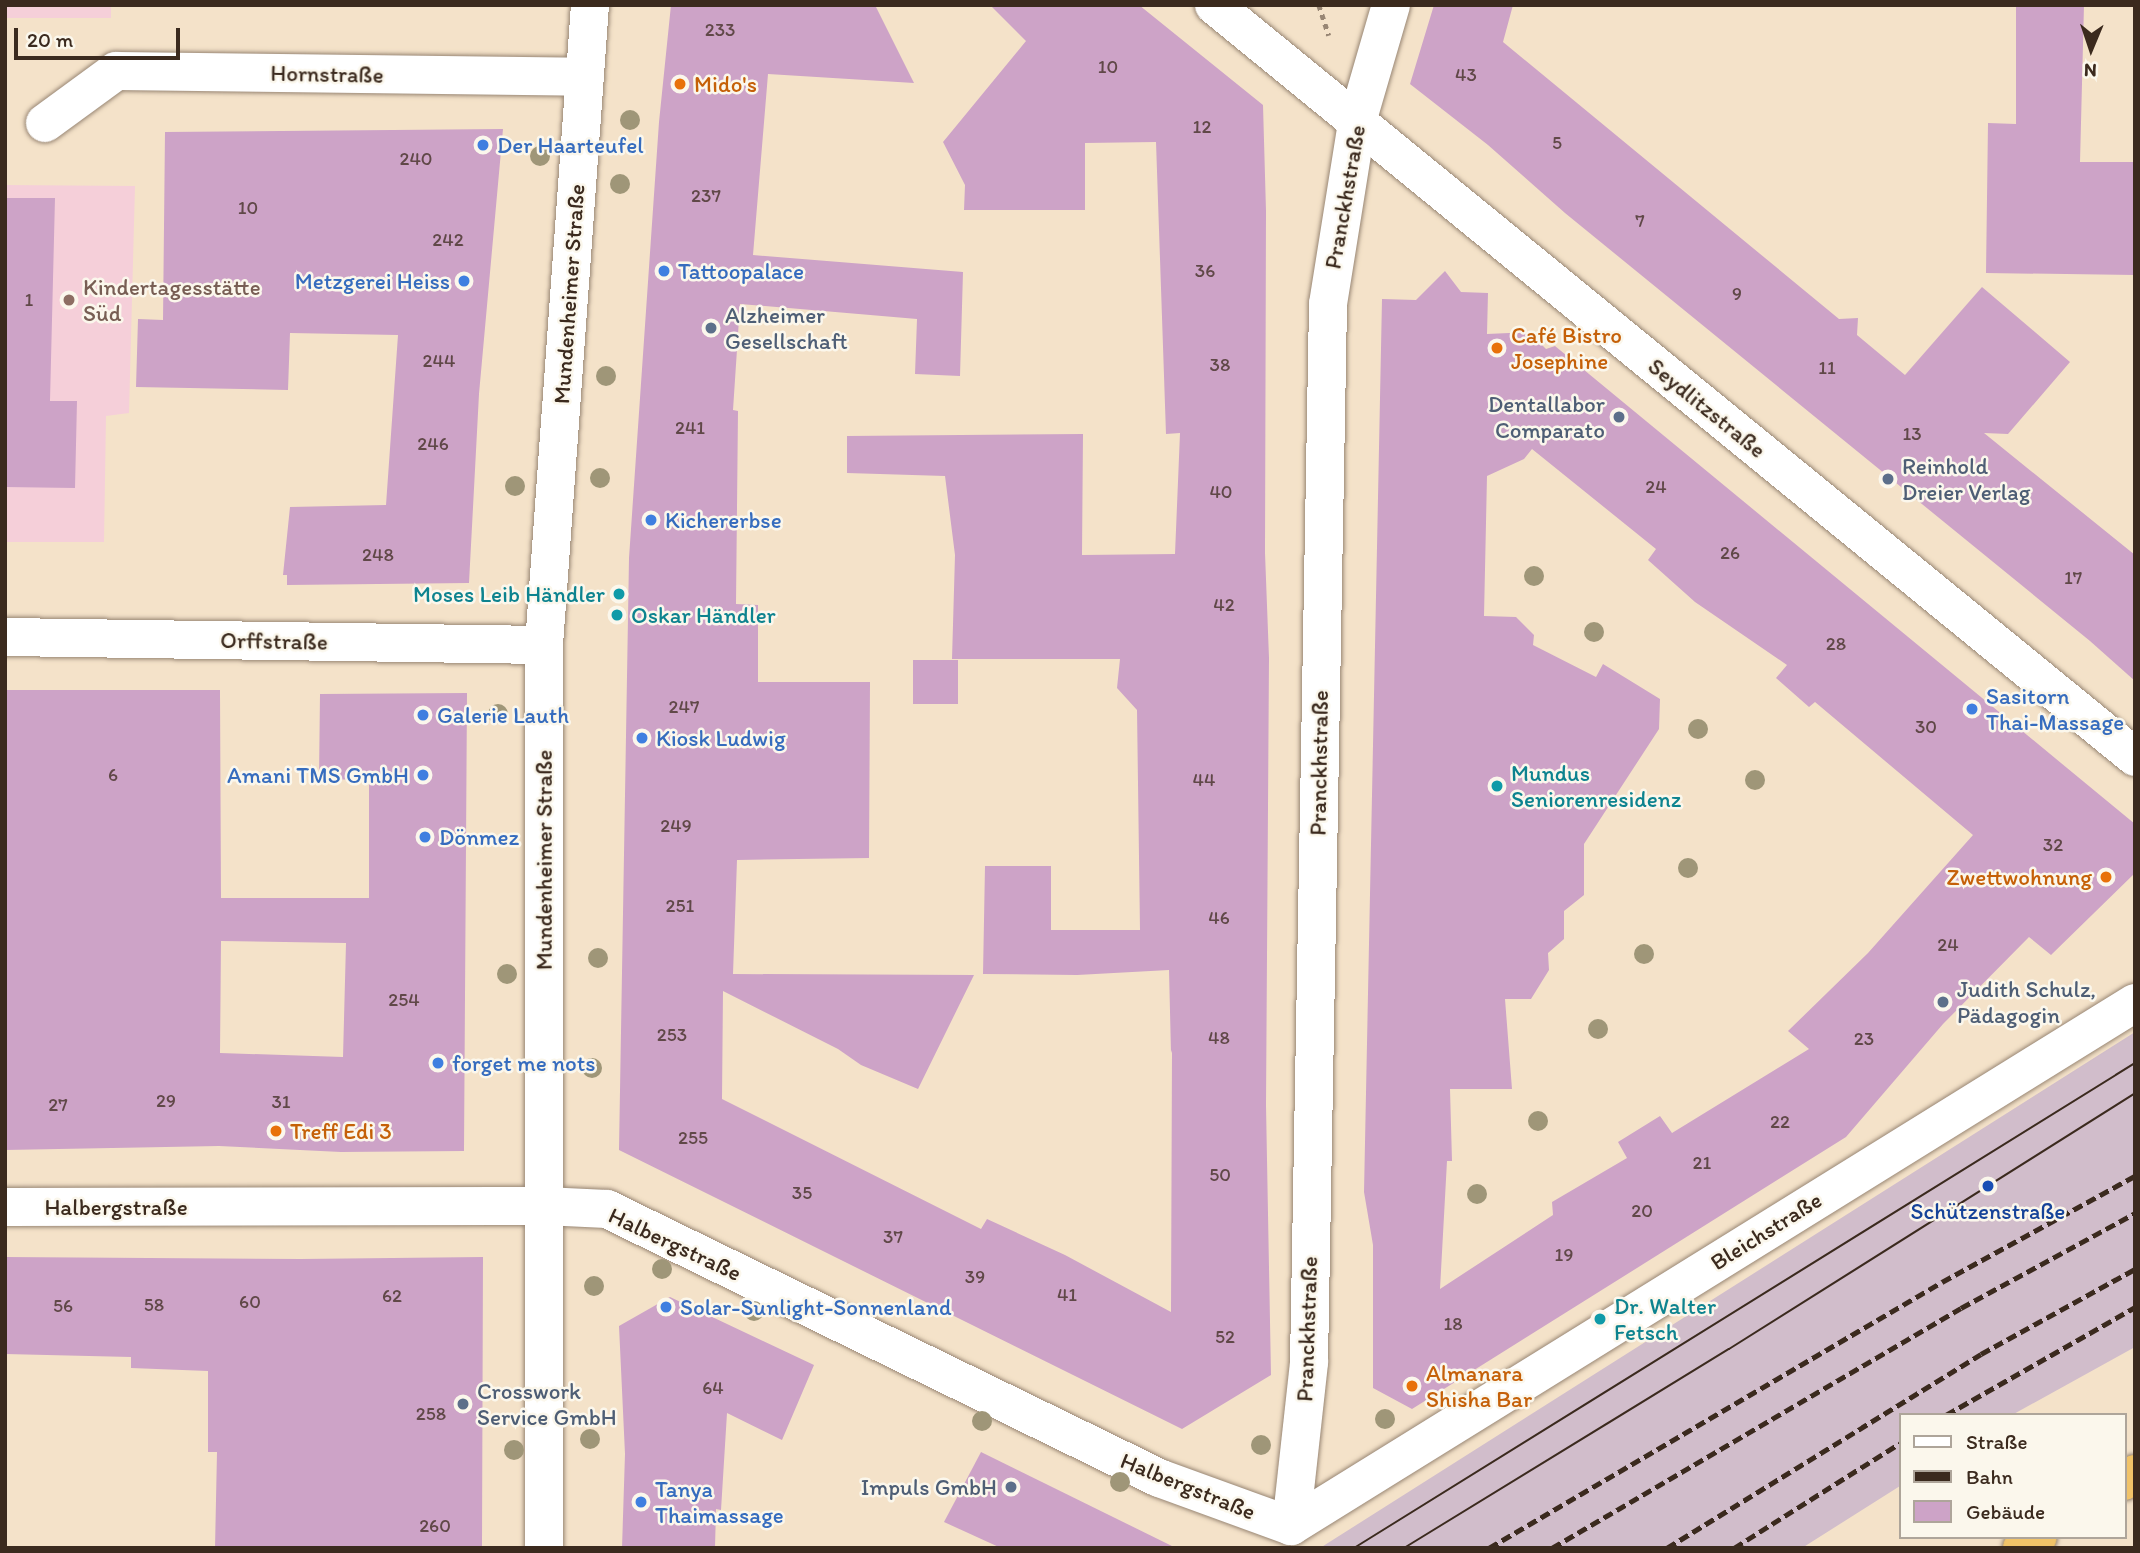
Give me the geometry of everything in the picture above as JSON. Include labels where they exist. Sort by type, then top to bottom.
[{"type":"street","name":"Mundenheimer Straße","points":[[544,1548],[544,645],[590,5]]},
{"type":"street","name":"Seydlitzstraße","points":[[1214,5],[2135,757]]},
{"type":"street","name":"Pranckhstraße","points":[[1291,1526],[1309,1362],[1328,304],[1357,122],[1391,5]]},
{"type":"street","name":"Hornstraße","points":[[45,123],[116,71],[584,77]]},
{"type":"street","name":"Orffstraße","points":[[5,637],[544,645]]},
{"type":"street","name":"Bleichstraße","points":[[1291,1526],[2135,1003]]},
{"type":"street","name":"Halbergstraße","points":[[5,1207],[544,1206],[607,1209],[1159,1478],[1291,1526]]},
{"type":"shaded area","points":[[5,5],[111,5],[111,18],[5,18]]},
{"type":"shaded area","name":"Kindertagesstätte Süd","points":[[5,185],[135,186],[129,413],[106,416],[104,542],[5,542]]},
{"type":"shaded area","points":[[2135,1032],[2135,1347],[2016,1413],[1898,1413],[1898,1487],[1802,1548],[1320,1548]]},
{"type":"building","points":[[671,5],[875,5],[914,83],[768,74],[753,255],[963,272],[960,376],[915,374],[917,319],[740,304],[733,410],[738,411],[736,604],[758,605],[758,682],[870,682],[869,858],[737,860],[733,974],[974,975],[918,1089],[861,1065],[838,1049],[723,991],[722,1099],[981,1229],[987,1219],[1065,1255],[1171,1312],[1172,1050],[1171,1053],[1169,970],[1077,975],[983,974],[985,866],[1051,866],[1051,930],[1140,930],[1137,710],[1117,688],[1120,659],[952,659],[955,555],[945,476],[847,473],[847,436],[1083,434],[1082,555],[1175,554],[1180,433],[1166,434],[1156,142],[1085,143],[1085,210],[964,210],[965,185],[943,142],[1026,41],[990,5],[1139,5],[1263,105],[1266,211],[1265,553],[1269,658],[1266,1105],[1271,1375],[1182,1429],[619,1150],[629,558],[659,122]]},
{"type":"building","points":[[1434,5],[1513,5],[1503,42],[1839,319],[1858,318],[1857,335],[1905,375],[1982,287],[2070,362],[2008,434],[1984,433],[2135,555],[2135,681],[2090,641],[1565,213],[1488,145],[1410,84]]},
{"type":"building","points":[[2016,5],[2084,5],[2080,162],[2135,162],[2135,275],[1986,273],[1988,123],[2016,124]]},
{"type":"building","points":[[503,129],[479,394],[469,583],[287,585],[287,575],[283,575],[290,507],[386,505],[398,335],[290,333],[288,390],[136,387],[138,319],[163,320],[165,132]]},
{"type":"building","points":[[5,198],[55,198],[50,401],[77,401],[75,488],[5,487]]},
{"type":"building","points":[[1445,271],[1461,292],[1488,293],[1487,334],[1529,332],[1546,349],[1555,346],[2135,824],[2135,873],[2051,955],[2029,937],[1943,1024],[1846,1137],[1412,1409],[1373,1388],[1373,1245],[1364,1192],[1382,299],[1416,300]],"holes":[[[1532,449],[1656,549],[1648,560],[1695,602],[1787,665],[1776,678],[1809,707],[1815,702],[1973,835],[1868,953],[1788,1031],[1809,1049],[1672,1133],[1660,1116],[1618,1142],[1627,1158],[1552,1202],[1553,1215],[1440,1289],[1447,1161],[1452,1161],[1450,1089],[1512,1089],[1505,999],[1531,999],[1549,970],[1548,953],[1564,939],[1564,911],[1584,895],[1584,844],[1659,729],[1660,699],[1603,664],[1596,677],[1533,645],[1534,635],[1516,617],[1484,616],[1487,476],[1524,459]]]},
{"type":"building","points":[[913,660],[958,660],[958,704],[913,704]]},
{"type":"building","points":[[5,690],[220,690],[221,898],[369,898],[369,780],[319,779],[320,694],[467,693],[464,1151],[341,1152],[219,1146],[5,1150]],"holes":[[[221,941],[346,943],[343,1057],[220,1053]]]},
{"type":"building","points":[[5,1257],[483,1257],[482,1548],[215,1548],[217,1452],[208,1452],[208,1371],[131,1368],[131,1357],[5,1354]]},
{"type":"building","points":[[670,1297],[814,1365],[782,1440],[727,1413],[721,1510],[716,1509],[715,1548],[622,1548],[625,1454],[619,1326]]},
{"type":"building","points":[[981,1452],[1176,1548],[1001,1548],[944,1522]]},
{"type":"tram line","points":[[1354,1548],[2135,1063]]},
{"type":"tram line","points":[[1404,1548],[1729,1349],[2135,1093]]},
{"type":"railway","points":[[1489,1548],[1942,1282],[2135,1176]]},
{"type":"railway","points":[[1552,1548],[1961,1308],[2135,1213]]},
{"type":"railway","points":[[1667,1548],[1981,1354],[2135,1269]]},
{"type":"railway","points":[[1950,1413],[2135,1307]]},
{"type":"railway","points":[[1734,1548],[1898,1444]]},
{"type":"place","name":"Mido's","points":[[680,84]]},
{"type":"place","name":"Der Haarteufel","points":[[483,145]]},
{"type":"place","name":"Tattoopalace","points":[[664,271]]},
{"type":"place","name":"Metzgerei Heiss","points":[[464,281]]},
{"type":"place","name":"Kindertagesstätte Süd","points":[[69,300]]},
{"type":"place","name":"Alzheimer Gesellschaft","points":[[711,328]]},
{"type":"place","name":"Café Bistro Josephine","points":[[1497,348]]},
{"type":"place","name":"Dentallabor Comparato","points":[[1619,417]]},
{"type":"place","name":"Reinhold Dreier Verlag","points":[[1888,479]]},
{"type":"place","name":"Kichererbse","points":[[651,520]]},
{"type":"place","name":"Moses Leib Händler","points":[[619,594]]},
{"type":"place","name":"Oskar Händler","points":[[617,615]]},
{"type":"place","name":"Sasitorn Thai-Massage","points":[[1972,709]]},
{"type":"place","name":"Galerie Lauth","points":[[423,715]]},
{"type":"place","name":"Kiosk Ludwig","points":[[642,738]]},
{"type":"place","name":"Amani TMS GmbH","points":[[423,775]]},
{"type":"place","name":"Mundus Seniorenresidenz","points":[[1497,786]]},
{"type":"place","name":"Dönmez","points":[[425,837]]},
{"type":"place","name":"Zwettwohnung","points":[[2106,877]]},
{"type":"place","name":"Judith Schulz, Pädagogin","points":[[1943,1002]]},
{"type":"place","name":"forget me nots","points":[[438,1063]]},
{"type":"place","name":"Treff Edi 3","points":[[276,1131]]},
{"type":"place","name":"Schützenstraße","points":[[1988,1186]]},
{"type":"place","name":"Solar-Sunlight-Sonnenland","points":[[666,1307]]},
{"type":"place","name":"Dr. Walter Fetsch","points":[[1600,1319]]},
{"type":"place","name":"Almanara Shisha Bar","points":[[1412,1386]]},
{"type":"place","name":"Crosswork Service GmbH","points":[[463,1404]]},
{"type":"place","name":"Impuls GmbH","points":[[1011,1487]]},
{"type":"place","name":"Tanya Thaimassage","points":[[641,1502]]}]
